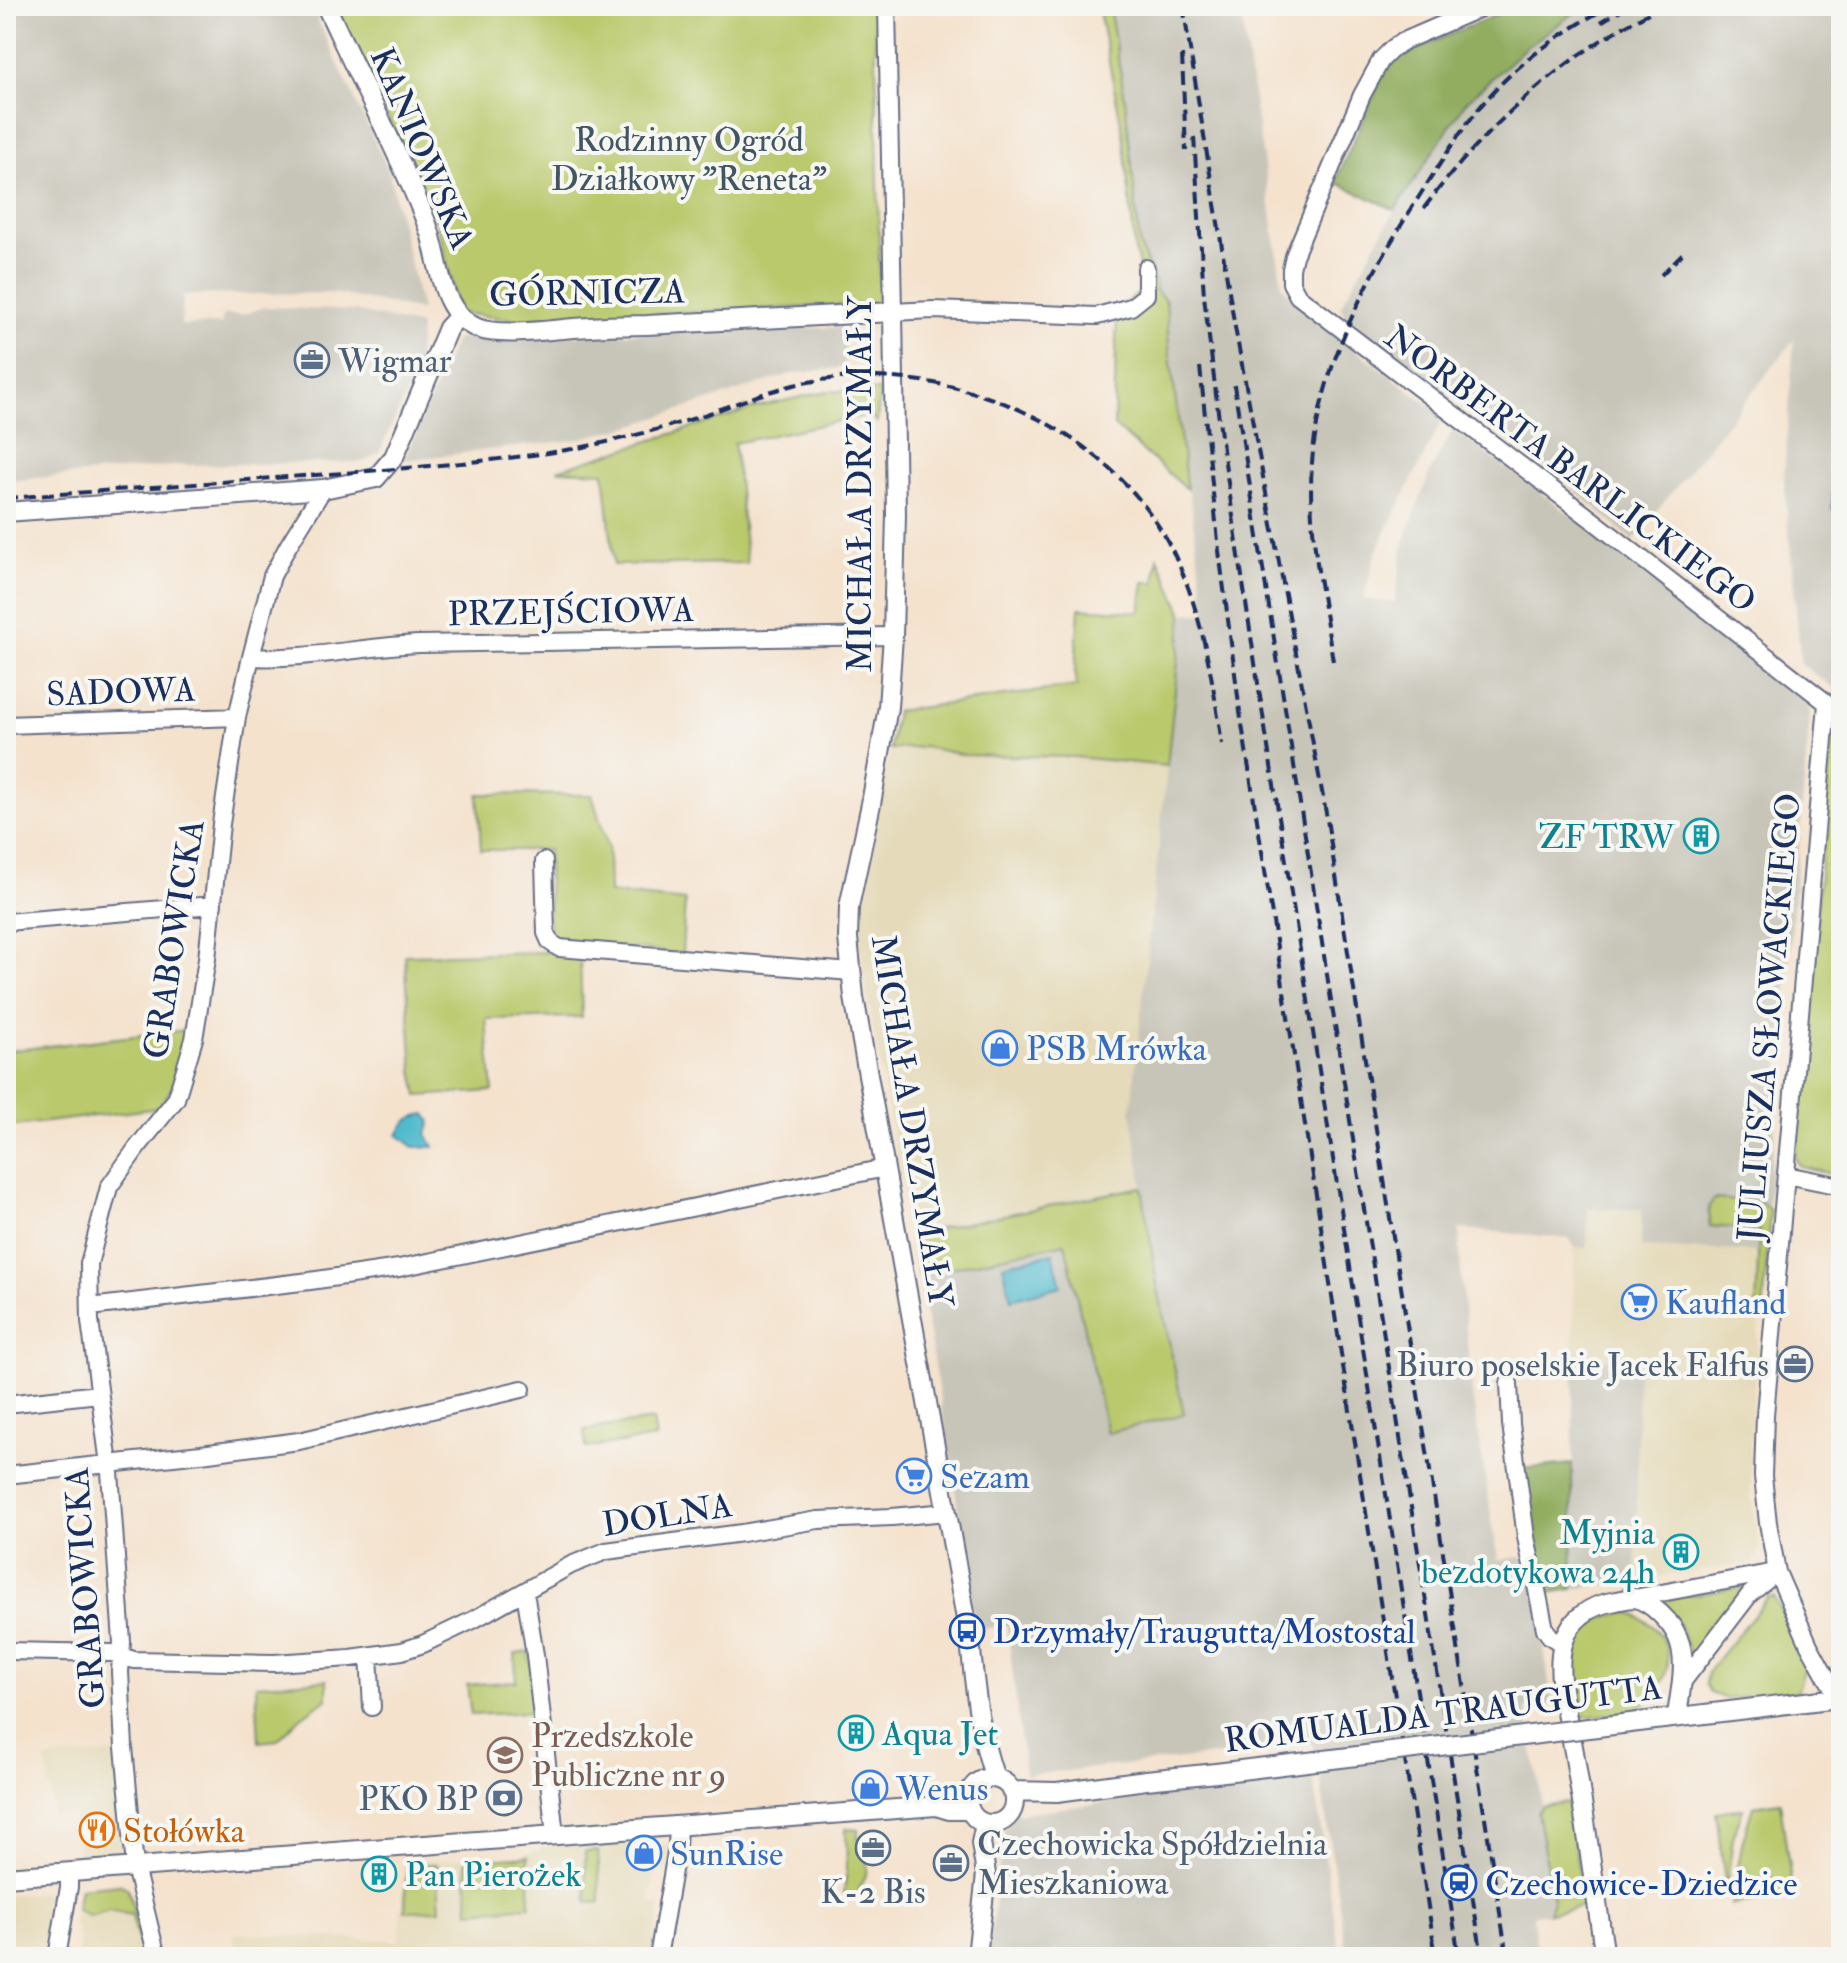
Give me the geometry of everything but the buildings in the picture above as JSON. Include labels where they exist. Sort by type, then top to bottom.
[{"type":"street","name":"KANIOWSKA","points":[[326,6],[403,166],[429,232],[446,294],[459,316]]},
{"type":"street","name":"MICHAŁA DRZYMAŁY","points":[[887,6],[896,515],[893,636],[888,707],[849,907],[848,938],[851,972],[885,1168],[970,1641],[979,1716],[978,1791]]},
{"type":"street","name":"NORBERTA BARLICKIEGO","points":[[1485,6],[1404,41],[1381,60],[1369,81],[1294,256],[1291,283],[1298,296],[1841,714]]},
{"type":"street","name":"GÓRNICZA","points":[[6,512],[323,489],[376,478],[394,457],[448,328],[459,316],[479,329],[494,332],[959,310],[1097,316],[1131,307],[1146,295],[1146,268]]},
{"type":"street","name":"GRABOWICKA","points":[[157,1957],[135,1867],[124,1747],[120,1672],[122,1642],[113,1518],[90,1307],[89,1264],[109,1187],[176,1099],[194,1039],[207,959],[221,824],[237,717],[251,657],[272,576],[323,489]]},
{"type":"street","name":"PRZEJŚCIOWA","points":[[251,657],[281,659],[413,645],[893,636]]},
{"type":"street","name":"JULIUSZA SŁOWACKIEGO","points":[[1827,704],[1765,1415],[1763,1476],[1777,1572],[1809,1645],[1840,1699]]},
{"type":"street","name":"SADOWA","points":[[6,725],[237,717]]},
{"type":"street","points":[[544,861],[546,933],[550,942],[559,948],[851,972]]},
{"type":"street","points":[[6,922],[213,905]]},
{"type":"street","points":[[90,1307],[399,1268],[885,1168]]},
{"type":"street","points":[[1786,1175],[1841,1186]]},
{"type":"street","points":[[1509,1383],[1511,1424],[1526,1537],[1545,1629],[1563,1645]]},
{"type":"street","points":[[6,1475],[299,1441],[522,1389]]},
{"type":"street","points":[[6,1404],[99,1394]]},
{"type":"street","name":"DOLNA","points":[[6,1651],[112,1653],[134,1660],[274,1663],[369,1656],[423,1644],[571,1565],[606,1551],[818,1520],[947,1512]]},
{"type":"street","points":[[1605,1957],[1561,1679],[1560,1661],[1570,1627],[1590,1609],[1604,1603],[1777,1572]]},
{"type":"street","points":[[1681,1684],[1750,1594],[1777,1572]]},
{"type":"street","points":[[525,1592],[555,1835]]},
{"type":"street","points":[[1634,1598],[1667,1619],[1678,1637],[1683,1658],[1677,1716]]},
{"type":"street","points":[[369,1656],[372,1707]]},
{"type":"street","name":"ROMUALDA TRAUGUTTA","points":[[1012,1798],[1677,1716],[1840,1699]]},
{"type":"street","points":[[6,1877],[936,1806],[949,1810],[978,1791],[1002,1781],[1012,1798],[1007,1817],[990,1824],[978,1821],[978,1791]]},
{"type":"street","points":[[977,1957],[986,1874],[981,1843],[990,1824]]},
{"type":"street","points":[[658,1957],[678,1826]]},
{"type":"street","points":[[57,1957],[69,1872]]},
{"type":"shaded area","points":[[6,6],[311,6],[389,172],[421,310],[333,293],[183,295],[181,325],[222,324],[222,315],[242,315],[265,307],[355,311],[420,326],[417,370],[379,453],[363,462],[181,465],[6,481]]},
{"type":"shaded area","points":[[1109,6],[1240,6],[1282,286],[1330,331],[1444,416],[1376,552],[1363,599],[1395,603],[1403,545],[1430,472],[1453,429],[1583,524],[1804,697],[1810,713],[1764,1252],[1641,1247],[1642,1209],[1588,1209],[1587,1248],[1574,1247],[1569,1238],[1459,1229],[1472,1393],[1498,1559],[1522,1557],[1533,1572],[1552,1704],[1526,1708],[1542,1806],[1537,1812],[1553,1900],[1549,1913],[1533,1915],[1537,1957],[1347,1957],[1321,1783],[1312,1743],[1025,1775],[1007,1625],[975,1630],[953,1475],[919,1275],[1065,1242],[1102,1407],[1184,1414],[1156,1279],[1131,1110],[1183,614],[1206,613],[1169,347],[1166,301],[1155,290],[1140,246],[1125,99]]},
{"type":"shaded area","points":[[1517,6],[1841,6],[1841,693],[1801,664],[1784,478],[1794,340],[1633,541],[1555,473],[1368,336],[1347,318],[1340,307],[1395,210],[1335,182],[1386,68],[1409,52]]},
{"type":"shaded area","points":[[845,327],[845,367],[790,374],[627,427],[573,440],[404,460],[456,339]]},
{"type":"shaded area","points":[[925,747],[964,755],[1074,757],[1167,766],[1131,1110],[1142,1187],[911,1234],[857,937],[890,749]]},
{"type":"shaded area","points":[[1587,1209],[1642,1209],[1642,1247],[1764,1252],[1750,1442],[1751,1495],[1759,1549],[1753,1563],[1636,1580],[1638,1360],[1573,1358],[1574,1247],[1587,1247]]},
{"type":"shaded area","points":[[1573,1358],[1638,1360],[1636,1580],[1573,1589]]},
{"type":"shaded area","points":[[115,1753],[117,1809],[124,1809],[126,1842],[123,1842],[120,1853],[78,1860],[74,1813],[53,1814],[46,1759]]},
{"type":"shaded area","points":[[1313,1777],[1340,1957],[988,1957],[1004,1830],[1015,1814]]},
{"type":"shaded area","points":[[671,1844],[667,1871],[655,1869],[649,1903],[660,1906],[651,1957],[235,1957],[234,1933],[399,1941],[405,1862],[529,1854],[542,1847],[565,1845]]},
{"type":"shaded area","points":[[47,1893],[53,1898],[54,1910],[47,1957],[6,1957],[6,1895]]},
{"type":"shaded area","points":[[76,1909],[89,1916],[109,1910],[132,1915],[142,1957],[77,1957],[77,1926],[73,1927]]},
{"type":"green space","name":"Rodzinny Ogród Działkowy \"Reneta\"","points":[[335,6],[875,6],[880,304],[536,322],[459,313],[437,222]]},
{"type":"green space","points":[[1098,6],[1109,6],[1125,99],[1140,246],[1155,290],[1166,301],[1187,489],[1114,426],[1117,308],[1140,292],[1140,269],[1135,251],[1123,133]]},
{"type":"green space","points":[[1517,6],[1584,6],[1526,47],[1465,103],[1395,210],[1335,182],[1386,68],[1409,52]]},
{"type":"green space","points":[[828,391],[880,391],[877,422],[869,415],[734,443],[747,563],[614,565],[604,472],[557,470],[761,406]]},
{"type":"green space","points":[[1158,558],[1183,614],[1167,766],[1074,757],[964,755],[925,747],[890,749],[896,711],[1077,686],[1079,608],[1140,612],[1144,582],[1155,582]]},
{"type":"green space","points":[[1833,726],[1841,727],[1841,1176],[1801,1167],[1795,1158]]},
{"type":"green space","points":[[478,794],[592,795],[608,847],[609,893],[685,901],[682,954],[555,940],[549,929],[548,850],[481,850]]},
{"type":"green space","points":[[580,954],[582,1017],[486,1019],[493,1091],[418,1096],[413,1070],[405,955]]},
{"type":"green space","points":[[187,1030],[173,1086],[159,1108],[6,1127],[6,1051]]},
{"type":"green space","points":[[1142,1187],[1156,1279],[1184,1414],[1107,1433],[1065,1243],[919,1275],[911,1234]]},
{"type":"green space","points":[[1715,1199],[1762,1203],[1770,1210],[1763,1315],[1756,1314],[1759,1230],[1710,1226],[1709,1208]]},
{"type":"green space","points":[[653,1420],[656,1438],[586,1448],[584,1430]]},
{"type":"green space","points":[[1572,1464],[1573,1589],[1542,1594],[1521,1469]]},
{"type":"green space","points":[[1743,1587],[1746,1591],[1691,1659],[1679,1626],[1658,1600]]},
{"type":"green space","points":[[1774,1597],[1807,1662],[1797,1692],[1726,1699],[1710,1693],[1705,1683],[1707,1673],[1765,1601]]},
{"type":"green space","points":[[1627,1612],[1652,1626],[1666,1646],[1668,1657],[1661,1682],[1648,1699],[1635,1709],[1582,1717],[1574,1671],[1578,1638],[1596,1622]]},
{"type":"green space","points":[[529,1652],[535,1712],[471,1715],[467,1685],[516,1681],[515,1654]]},
{"type":"green space","points":[[327,1680],[327,1699],[301,1717],[278,1740],[259,1742],[256,1685]]},
{"type":"green space","points":[[1568,1802],[1584,1907],[1549,1913],[1553,1900],[1537,1812],[1542,1806]]},
{"type":"green space","points":[[1780,1802],[1793,1896],[1731,1905],[1753,1806]]},
{"type":"green space","points":[[1743,1808],[1733,1838],[1726,1889],[1716,1812]]},
{"type":"green space","points":[[846,1828],[858,1829],[858,1839],[867,1840],[867,1871],[859,1896],[844,1893]]},
{"type":"green space","points":[[598,1851],[600,1902],[587,1903],[585,1852]]},
{"type":"green space","points":[[528,1856],[530,1906],[469,1911],[466,1861]]},
{"type":"green space","points":[[437,1864],[440,1910],[405,1911],[407,1865]]},
{"type":"green space","points":[[120,1884],[128,1889],[147,1957],[142,1957],[132,1915],[109,1910],[89,1916],[76,1909],[80,1888]]},
{"type":"water","points":[[1841,341],[1841,523],[1832,508]]},
{"type":"water","points":[[426,1114],[431,1122],[427,1134],[434,1147],[414,1147],[398,1135],[409,1120]]},
{"type":"water","points":[[1053,1253],[1061,1286],[1011,1299],[1003,1265]]},
{"type":"railway","points":[[1183,6],[1234,322],[1326,813],[1507,1957]]},
{"type":"railway","points":[[1333,661],[1314,538],[1311,488],[1317,425],[1338,350],[1389,246],[1478,110],[1509,76],[1536,53],[1609,6]]},
{"type":"railway","points":[[1601,22],[1627,6]]},
{"type":"railway","points":[[1424,208],[1474,148],[1531,93],[1594,45],[1663,6]]},
{"type":"railway","points":[[1182,55],[1186,151]]},
{"type":"railway","points":[[1194,137],[1204,296],[1221,436],[1459,1957]]},
{"type":"railway","points":[[1661,275],[1683,253]]},
{"type":"railway","points":[[1200,367],[1240,712],[1436,1957]]},
{"type":"railway","points":[[6,498],[394,469],[548,453],[654,430],[804,383],[871,377],[921,381],[971,392],[1019,410],[1064,434],[1105,464],[1140,500],[1168,542],[1189,590],[1209,666],[1222,744]]},
{"type":"railway","points":[[1234,385],[1482,1957]]},
{"type":"place","name":"Wigmar","points":[[312,360]]},
{"type":"place","name":"ZF TRW","points":[[1701,836]]},
{"type":"place","name":"PSB Mrówka","points":[[1000,1048]]},
{"type":"place","name":"Kaufland","points":[[1639,1302]]},
{"type":"place","name":"Biuro poselskie Jacek Falfus","points":[[1795,1364]]},
{"type":"place","name":"Sezam","points":[[914,1476]]},
{"type":"place","name":"Myjnia bezdotykowa 24h","points":[[1681,1552]]},
{"type":"place","name":"Drzymały/Traugutta/Mostostal","points":[[967,1631]]},
{"type":"place","name":"Aqua Jet","points":[[856,1733]]},
{"type":"place","name":"Przedszkole Publiczne nr 9","points":[[505,1755]]},
{"type":"place","name":"Wenus","points":[[870,1788]]},
{"type":"place","name":"PKO BP","points":[[504,1798]]},
{"type":"place","name":"Stołówka","points":[[97,1830]]},
{"type":"place","name":"K-2 Bis","points":[[873,1848]]},
{"type":"place","name":"SunRise","points":[[644,1853]]},
{"type":"place","name":"Czechowicka Spółdzielnia Mieszkaniowa","points":[[951,1863]]},
{"type":"place","name":"Pan Pierożek","points":[[379,1874]]},
{"type":"place","name":"Czechowice-Dziedzice","points":[[1459,1883]]}]
